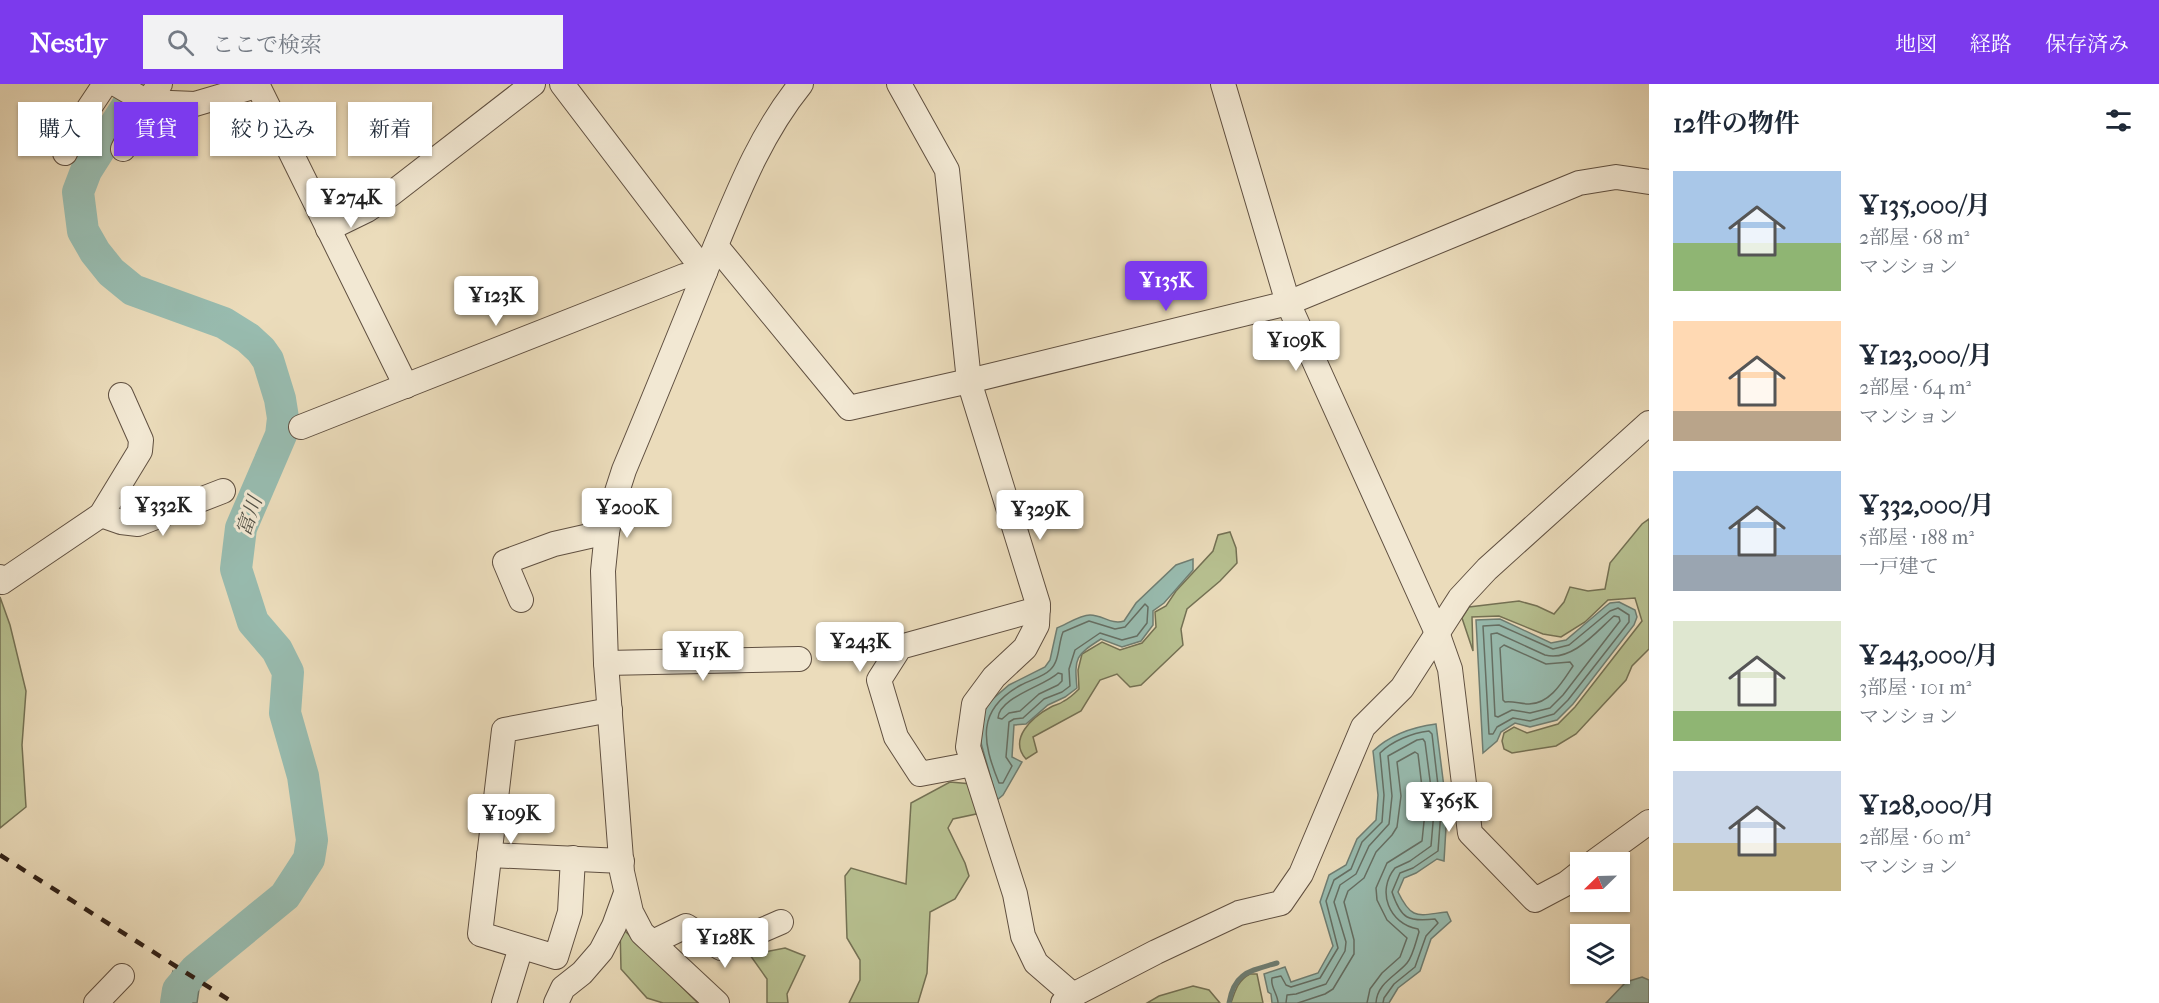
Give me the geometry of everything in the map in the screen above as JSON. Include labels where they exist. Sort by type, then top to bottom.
[{"type":"street","points":[[93,102],[105,84]]},
{"type":"street","points":[[116,84],[150,95],[195,104],[257,85],[406,386]]},
{"type":"street","points":[[328,229],[367,210],[391,194],[533,84]]},
{"type":"street","points":[[562,84],[705,272]]},
{"type":"street","points":[[717,1003],[642,933],[626,893],[606,663],[603,571],[607,532],[624,470],[739,192],[767,132],[801,84]]},
{"type":"street","points":[[899,84],[947,170],[969,381],[1038,604],[1037,625],[1025,648],[994,677],[974,704],[968,747],[1015,894],[1023,936],[1036,963],[1068,999],[1156,952],[1239,913],[1281,903],[1301,874],[1363,727],[1402,688],[1460,598],[1486,569],[1649,423]]},
{"type":"street","points":[[1222,84],[1288,303],[1438,635],[1450,669],[1470,833],[1535,900],[1570,881]]},
{"type":"street","points":[[716,246],[849,408],[1288,303],[1579,183],[1616,177],[1649,182]]},
{"type":"street","points":[[301,428],[684,276],[705,272]]},
{"type":"street","points":[[0,577],[2,582],[101,515],[140,451],[141,440],[121,395]]},
{"type":"street","points":[[101,515],[121,522],[138,524],[223,491]]},
{"type":"street","points":[[521,600],[505,562],[554,544],[607,532]]},
{"type":"street","points":[[974,764],[920,774],[896,737],[879,680],[900,646],[1038,609]]},
{"type":"street","points":[[606,663],[798,659]]},
{"type":"street","points":[[573,858],[570,912],[556,957],[480,934],[504,730],[610,710]]},
{"type":"street","points":[[1608,852],[1649,822]]},
{"type":"street","points":[[489,855],[622,861]]},
{"type":"street","points":[[556,1003],[563,988],[582,973],[601,951],[614,926],[626,893]]},
{"type":"street","points":[[653,942],[686,926],[721,948],[781,922]]},
{"type":"street","points":[[504,1003],[521,947]]},
{"type":"street","points":[[96,1003],[122,976]]},
{"type":"green space","points":[[1649,519],[1649,649],[1632,666],[1626,680],[1576,734],[1556,746],[1512,753],[1504,749],[1502,741],[1504,733],[1514,727],[1527,733],[1558,724],[1575,707],[1642,621],[1635,598],[1608,600],[1585,622],[1561,637],[1543,634],[1499,616],[1472,617],[1473,651],[1462,618],[1469,607],[1519,601],[1554,614],[1564,602],[1570,587],[1588,591],[1605,589],[1610,563],[1642,524]]},
{"type":"green space","points":[[1230,532],[1236,548],[1237,563],[1187,609],[1181,629],[1183,645],[1141,685],[1130,687],[1117,674],[1100,680],[1081,711],[1033,737],[1037,752],[1026,759],[1021,751],[1021,736],[1037,717],[1079,689],[1078,670],[1082,654],[1102,642],[1120,650],[1142,643],[1156,627],[1155,612],[1166,606],[1176,591],[1213,551],[1218,535]]},
{"type":"green space","points":[[0,597],[10,625],[26,691],[22,745],[26,807],[0,828]]},
{"type":"green space","points":[[950,782],[972,784],[979,803],[976,814],[953,819],[948,828],[969,876],[955,899],[930,912],[927,973],[918,1003],[849,1003],[860,980],[860,960],[847,938],[845,876],[851,868],[906,884],[911,803]]},
{"type":"green space","points":[[620,926],[698,1003],[663,1003],[647,998],[621,969]]},
{"type":"green space","points":[[785,948],[805,956],[787,994],[788,1003],[767,1003],[767,979],[750,955]]},
{"type":"green space","points":[[1250,974],[1257,974],[1263,1003],[1231,1003],[1240,983]]},
{"type":"green space","points":[[1193,986],[1209,990],[1220,1003],[1147,1003],[1159,996]]},
{"type":"water","points":[[1193,559],[1193,570],[1164,603],[1153,611],[1153,625],[1141,641],[1122,647],[1101,639],[1093,644],[1078,658],[1077,688],[1048,705],[1026,724],[1014,725],[1012,757],[1022,762],[1003,795],[997,800],[981,743],[980,723],[988,703],[1009,685],[1045,667],[1050,660],[1057,628],[1086,615],[1095,615],[1115,622],[1124,621],[1136,603],[1176,565]]},
{"type":"water","points":[[1619,602],[1635,610],[1637,617],[1634,625],[1573,704],[1557,720],[1530,727],[1515,723],[1501,732],[1497,741],[1483,753],[1476,620],[1500,619],[1551,643],[1566,640],[1610,603]]},
{"type":"water","points":[[1436,724],[1447,811],[1444,861],[1437,859],[1404,878],[1398,892],[1407,908],[1412,912],[1422,915],[1447,912],[1451,921],[1431,939],[1420,971],[1398,988],[1389,1003],[1272,1003],[1264,974],[1285,967],[1291,982],[1318,973],[1333,946],[1320,902],[1329,875],[1346,865],[1357,839],[1376,820],[1378,795],[1373,751],[1387,740],[1403,732]]},
{"type":"water","points":[[173,971],[199,989],[197,1003],[163,1003]]},
{"type":"water","points":[[1642,977],[1649,980],[1649,1003],[1606,1003],[1624,984],[1630,984],[1630,981]]},
{"type":"waterway","name":"富川","points":[[141,84],[86,171],[78,192],[83,231],[95,252],[111,272],[133,290],[224,323],[248,338],[268,360],[280,399],[283,418],[281,435],[241,528],[236,569],[253,622],[277,650],[288,672],[285,713],[303,776],[312,840],[309,859],[285,896],[196,969],[178,990],[176,1003]]},
{"type":"waterway","points":[[1229,1003],[1231,993],[1239,979],[1251,971],[1277,963]]},
{"type":"railway","points":[[0,855],[234,1003]]}]
